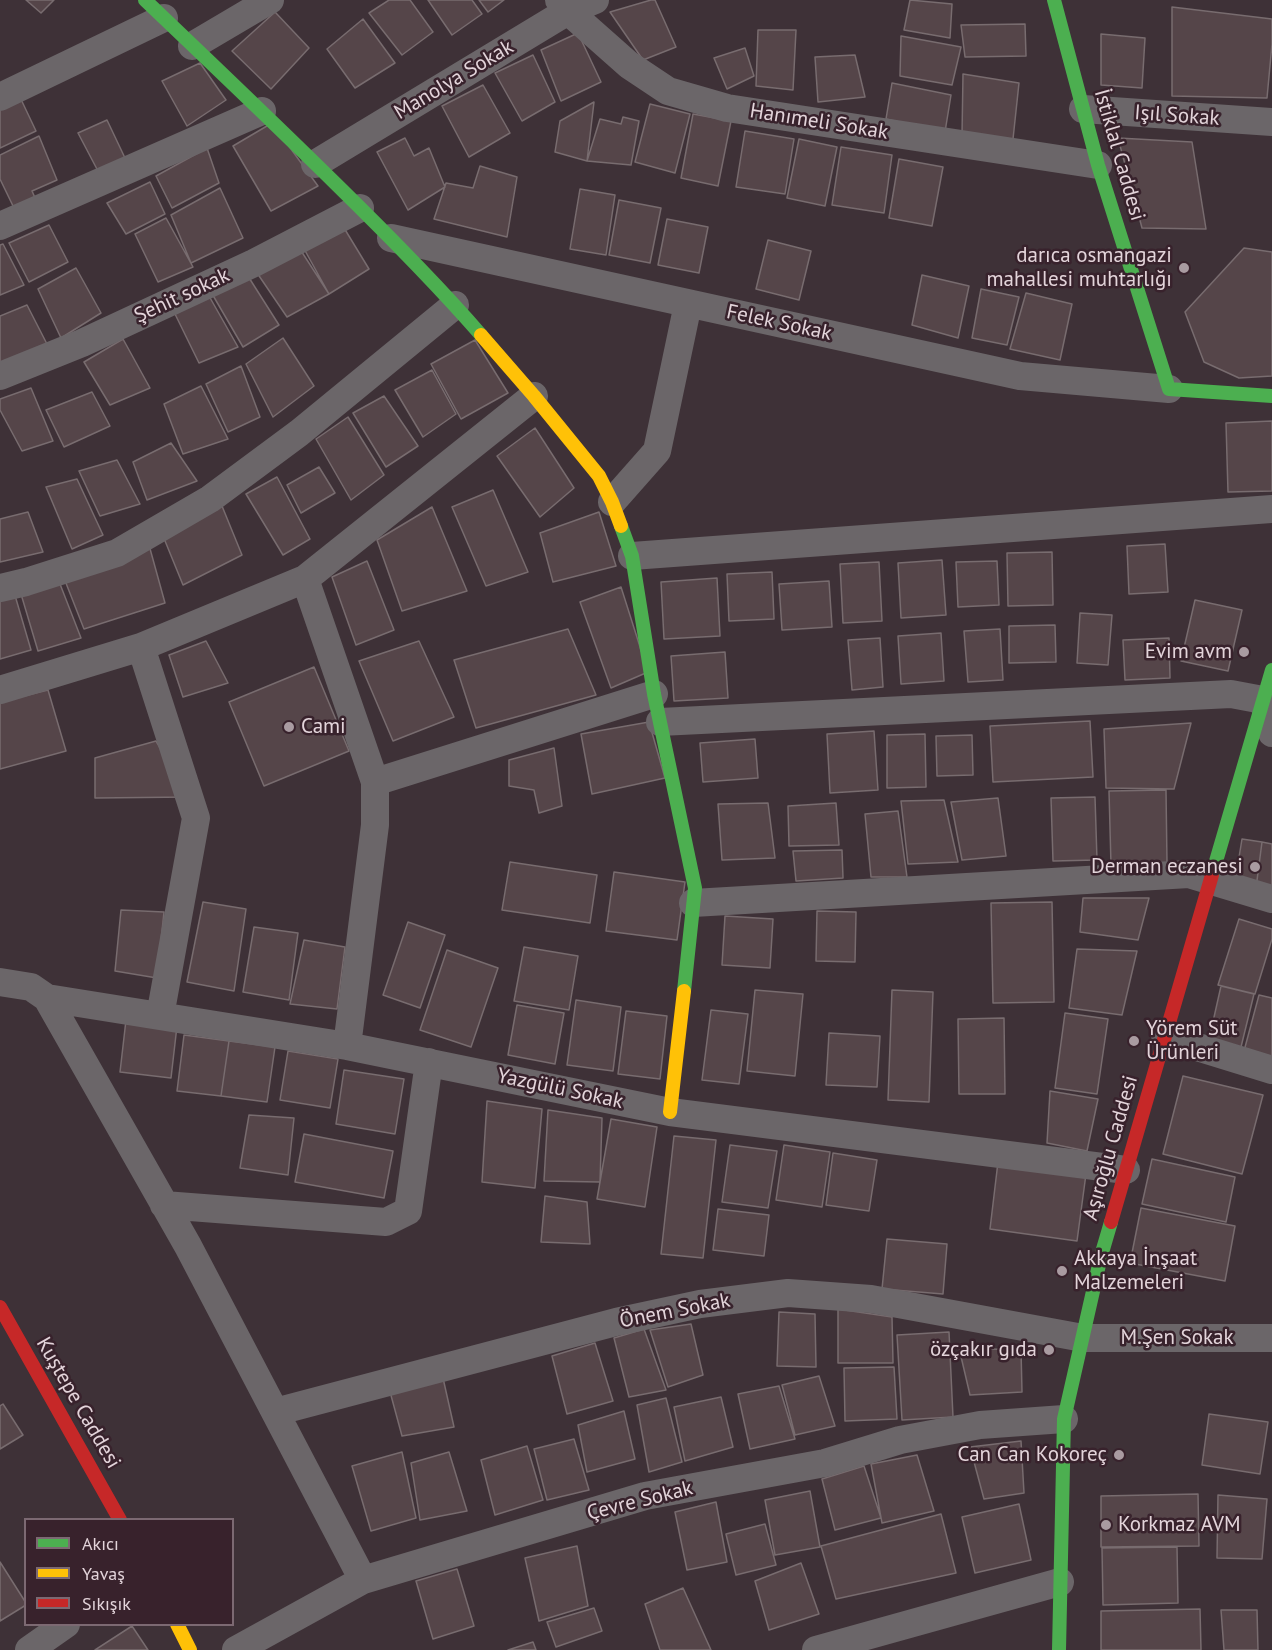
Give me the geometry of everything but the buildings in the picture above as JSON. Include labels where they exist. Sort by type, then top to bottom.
[{"type":"street","points":[[192,46],[270,0]]},
{"type":"street","name":"Manolya Sokak","points":[[315,164],[563,6],[595,0]]},
{"type":"street","name":"İstiklal Caddesi","points":[[1054,0],[1098,165],[1169,389]]},
{"type":"street","name":"Hanımeli Sokak","points":[[563,6],[629,65],[669,91],[727,108],[1098,165]]},
{"type":"street","points":[[0,97],[154,9],[262,111],[455,304],[599,476],[612,502],[632,556],[654,694],[694,888],[670,1112]]},
{"type":"street","name":"Işıl Sokak","points":[[1083,109],[1272,122]]},
{"type":"street","points":[[0,226],[262,111]]},
{"type":"street","name":"Şehit sokak","points":[[0,376],[82,343],[254,263],[360,208]]},
{"type":"street","name":"Felek Sokak","points":[[391,238],[1020,376],[1169,389]]},
{"type":"street","points":[[0,588],[117,553],[210,499],[299,433],[455,304]]},
{"type":"street","points":[[612,502],[657,452],[688,304]]},
{"type":"street","points":[[1169,389],[1272,396]]},
{"type":"street","points":[[0,690],[141,647],[305,579],[534,396]]},
{"type":"street","points":[[632,556],[1272,509]]},
{"type":"street","points":[[305,579],[375,782],[375,825],[347,1046]]},
{"type":"street","points":[[141,647],[196,818],[160,1016]]},
{"type":"street","name":"Aşıroğlu Caddesi","points":[[1059,1650],[1064,1419],[1101,1256],[1272,670]]},
{"type":"street","points":[[375,782],[654,694]]},
{"type":"street","points":[[660,722],[1231,694],[1263,699],[1272,733]]},
{"type":"street","points":[[693,903],[1189,874],[1272,898]]},
{"type":"street","name":"Yazgülü Sokak","points":[[0,982],[31,987],[47,998],[347,1046],[670,1112],[1126,1170]]},
{"type":"street","points":[[47,998],[188,1246],[363,1580]]},
{"type":"street","points":[[1165,1037],[1272,1070]]},
{"type":"street","points":[[164,1205],[386,1222],[408,1212],[429,1062]]},
{"type":"street","name":"Önem Sokak","points":[[275,1412],[616,1322],[700,1304],[788,1293],[871,1299],[1083,1338]]},
{"type":"street","name":"Kuştepe Caddesi","points":[[3,1321],[119,1518]]},
{"type":"street","name":"M.Şen Sokak","points":[[1083,1338],[1272,1338]]},
{"type":"street","name":"Çevre Sokak","points":[[236,1650],[363,1580],[645,1496],[825,1463],[900,1440],[980,1425],[1064,1419]]},
{"type":"street","points":[[816,1650],[1060,1582]]},
{"type":"street","points":[[29,1650],[63,1626]]},
{"type":"street","points":[[178,1626],[190,1650]]},
{"type":"traffic: fast","points":[[145,0],[372,220],[481,335]]},
{"type":"traffic: fast","points":[[1054,0],[1098,165],[1169,389],[1272,396]]},
{"type":"traffic: fast","points":[[621,526],[632,556],[654,694],[695,888],[684,991]]},
{"type":"traffic: fast","points":[[1212,875],[1272,670]]},
{"type":"traffic: fast","points":[[1059,1650],[1064,1419],[1101,1256],[1111,1222]]},
{"type":"traffic: slow","points":[[481,335],[599,476],[621,526]]},
{"type":"traffic: slow","points":[[670,1112],[684,991]]},
{"type":"traffic: slow","points":[[178,1626],[190,1650]]},
{"type":"traffic: jam","points":[[1111,1222],[1212,875]]},
{"type":"traffic: jam","points":[[0,1307],[119,1518]]},
{"type":"place","name":"darıca osmangazi mahallesi muhtarlığı","points":[[1184,268]]},
{"type":"place","name":"Evim avm","points":[[1244,652]]},
{"type":"place","name":"Cami","points":[[289,727]]},
{"type":"place","name":"Derman eczanesi","points":[[1255,867]]},
{"type":"place","name":"Yörem Süt Ürünleri","points":[[1134,1041]]},
{"type":"place","name":"Akkaya İnşaat Malzemeleri","points":[[1062,1271]]},
{"type":"place","name":"özçakır gıda","points":[[1049,1350]]},
{"type":"place","name":"Can Can Kokoreç","points":[[1119,1455]]},
{"type":"place","name":"Korkmaz AVM","points":[[1106,1525]]}]
